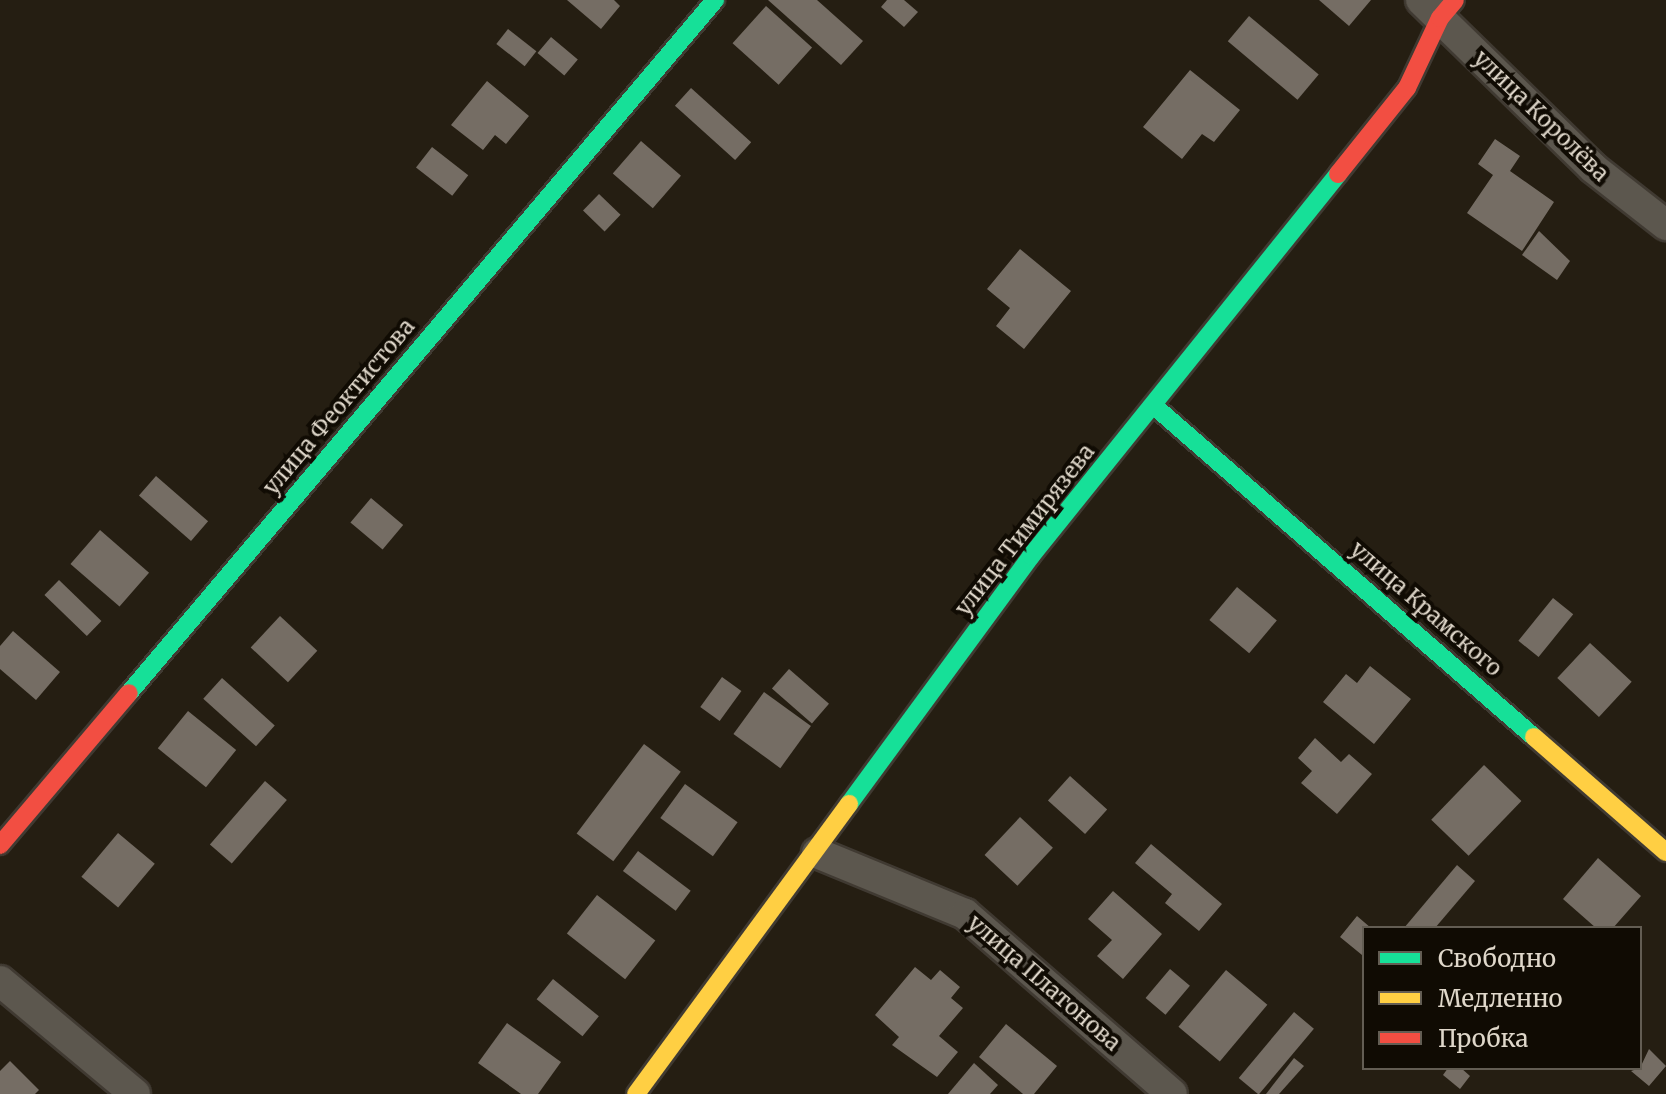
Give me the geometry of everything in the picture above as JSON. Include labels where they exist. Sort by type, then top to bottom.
[{"type":"street","name":"улица Феоктистова","points":[[0,845],[715,0]]},
{"type":"street","name":"улица Королёва","points":[[1439,6],[1593,168],[1666,225]]},
{"type":"street","name":"улица Тимирязева","points":[[636,1094],[817,853],[1031,556],[1407,88],[1439,6]]},
{"type":"street","name":"улица Крамского","points":[[1153,405],[1666,852]]},
{"type":"street","name":"улица Платонова","points":[[817,853],[965,914],[1172,1094]]},
{"type":"street","points":[[0,981],[135,1094]]},
{"type":"building","points":[[567,0],[614,0],[620,6],[601,29]]},
{"type":"building","points":[[768,0],[817,0],[863,41],[841,65]]},
{"type":"building","points":[[887,0],[904,0],[918,12],[904,27],[881,7]]},
{"type":"building","points":[[1319,0],[1371,0],[1349,26]]},
{"type":"building","points":[[766,6],[812,47],[779,85],[733,43]]},
{"type":"building","points":[[1249,16],[1319,74],[1297,100],[1228,41]]},
{"type":"building","points":[[508,29],[536,51],[525,66],[496,44]]},
{"type":"building","points":[[551,37],[578,59],[564,76],[538,53]]},
{"type":"building","points":[[1190,70],[1240,110],[1214,142],[1202,134],[1182,159],[1143,127]]},
{"type":"building","points":[[487,81],[529,116],[506,144],[495,135],[483,150],[451,125]]},
{"type":"building","points":[[691,88],[751,142],[735,160],[675,106]]},
{"type":"building","points":[[1495,139],[1520,156],[1510,171],[1554,202],[1522,251],[1467,213],[1493,175],[1478,164]]},
{"type":"building","points":[[641,141],[681,176],[653,208],[613,173]]},
{"type":"building","points":[[432,147],[468,175],[452,196],[416,167]]},
{"type":"building","points":[[599,194],[621,215],[605,231],[583,211]]},
{"type":"building","points":[[1539,231],[1570,261],[1557,280],[1522,255]]},
{"type":"building","points":[[1020,249],[1071,291],[1024,349],[996,326],[1010,308],[987,289]]},
{"type":"building","points":[[156,476],[208,521],[191,541],[139,496]]},
{"type":"building","points":[[371,498],[403,525],[383,550],[350,523]]},
{"type":"building","points":[[100,530],[149,573],[120,607],[70,564]]},
{"type":"building","points":[[59,580],[101,621],[87,636],[44,595]]},
{"type":"building","points":[[1237,587],[1277,620],[1249,653],[1209,620]]},
{"type":"building","points":[[1553,598],[1573,614],[1539,657],[1518,641]]},
{"type":"building","points":[[280,616],[317,651],[288,682],[251,647]]},
{"type":"building","points":[[13,631],[60,672],[36,700],[0,669],[0,646]]},
{"type":"building","points":[[1590,643],[1632,682],[1599,717],[1557,678]]},
{"type":"building","points":[[1370,666],[1411,699],[1374,744],[1323,702],[1346,674],[1357,683]]},
{"type":"building","points":[[789,669],[829,704],[812,723],[772,689]]},
{"type":"building","points":[[722,677],[741,691],[720,721],[700,707]]},
{"type":"building","points":[[222,678],[275,726],[256,746],[203,699]]},
{"type":"building","points":[[764,692],[811,726],[780,768],[733,734]]},
{"type":"building","points":[[188,711],[236,750],[206,787],[158,748]]},
{"type":"building","points":[[1315,738],[1341,762],[1349,754],[1372,774],[1337,814],[1301,783],[1312,771],[1298,758]]},
{"type":"building","points":[[644,744],[681,772],[613,861],[577,833]]},
{"type":"building","points":[[1484,765],[1521,801],[1469,856],[1431,820]]},
{"type":"building","points":[[1070,776],[1107,809],[1085,834],[1048,801]]},
{"type":"building","points":[[265,781],[287,800],[232,863],[210,844]]},
{"type":"building","points":[[685,784],[738,822],[713,856],[660,818]]},
{"type":"building","points":[[1020,817],[1053,848],[1017,886],[985,855]]},
{"type":"building","points":[[118,833],[155,864],[118,908],[81,877]]},
{"type":"building","points":[[1151,844],[1222,904],[1199,931],[1165,903],[1172,894],[1135,863]]},
{"type":"building","points":[[638,851],[691,891],[676,911],[623,871]]},
{"type":"building","points":[[1598,858],[1641,896],[1615,926],[1594,926],[1563,899]]},
{"type":"building","points":[[1457,865],[1475,881],[1437,926],[1406,926]]},
{"type":"building","points":[[1113,891],[1162,934],[1123,979],[1097,956],[1112,940],[1088,919]]},
{"type":"building","points":[[597,895],[655,941],[625,979],[567,934]]},
{"type":"building","points":[[1357,916],[1369,926],[1362,926],[1362,955],[1340,937]]},
{"type":"building","points":[[915,967],[931,980],[940,970],[960,987],[951,998],[963,1008],[939,1036],[958,1052],[937,1077],[892,1045],[899,1037],[875,1015]]},
{"type":"building","points":[[1170,969],[1190,986],[1165,1015],[1146,998]]},
{"type":"building","points":[[1226,970],[1267,1005],[1220,1061],[1178,1027]]},
{"type":"building","points":[[553,979],[599,1016],[582,1036],[537,999]]},
{"type":"building","points":[[1294,1012],[1314,1029],[1259,1094],[1239,1078]]},
{"type":"building","points":[[507,1023],[561,1062],[538,1094],[521,1094],[478,1063]]},
{"type":"building","points":[[1006,1024],[1057,1066],[1034,1094],[1023,1094],[979,1057]]},
{"type":"building","points":[[1649,1049],[1666,1066],[1649,1086],[1631,1071],[1642,1070]]},
{"type":"building","points":[[1294,1058],[1304,1066],[1279,1094],[1266,1094]]},
{"type":"building","points":[[10,1061],[39,1090],[35,1094],[0,1094],[0,1071]]},
{"type":"building","points":[[974,1063],[998,1085],[990,1094],[948,1094]]},
{"type":"building","points":[[1447,1070],[1463,1070],[1470,1076],[1460,1089],[1443,1075]]},
{"type":"traffic: fast","points":[[129,693],[715,0]]},
{"type":"traffic: fast","points":[[849,804],[1031,556],[1338,174]]},
{"type":"traffic: fast","points":[[1153,405],[1534,737]]},
{"type":"traffic: slow","points":[[1534,737],[1666,852]]},
{"type":"traffic: slow","points":[[636,1094],[849,804]]},
{"type":"traffic: jam","points":[[1338,174],[1407,88],[1440,18],[1455,0]]},
{"type":"traffic: jam","points":[[0,845],[129,693]]}]
